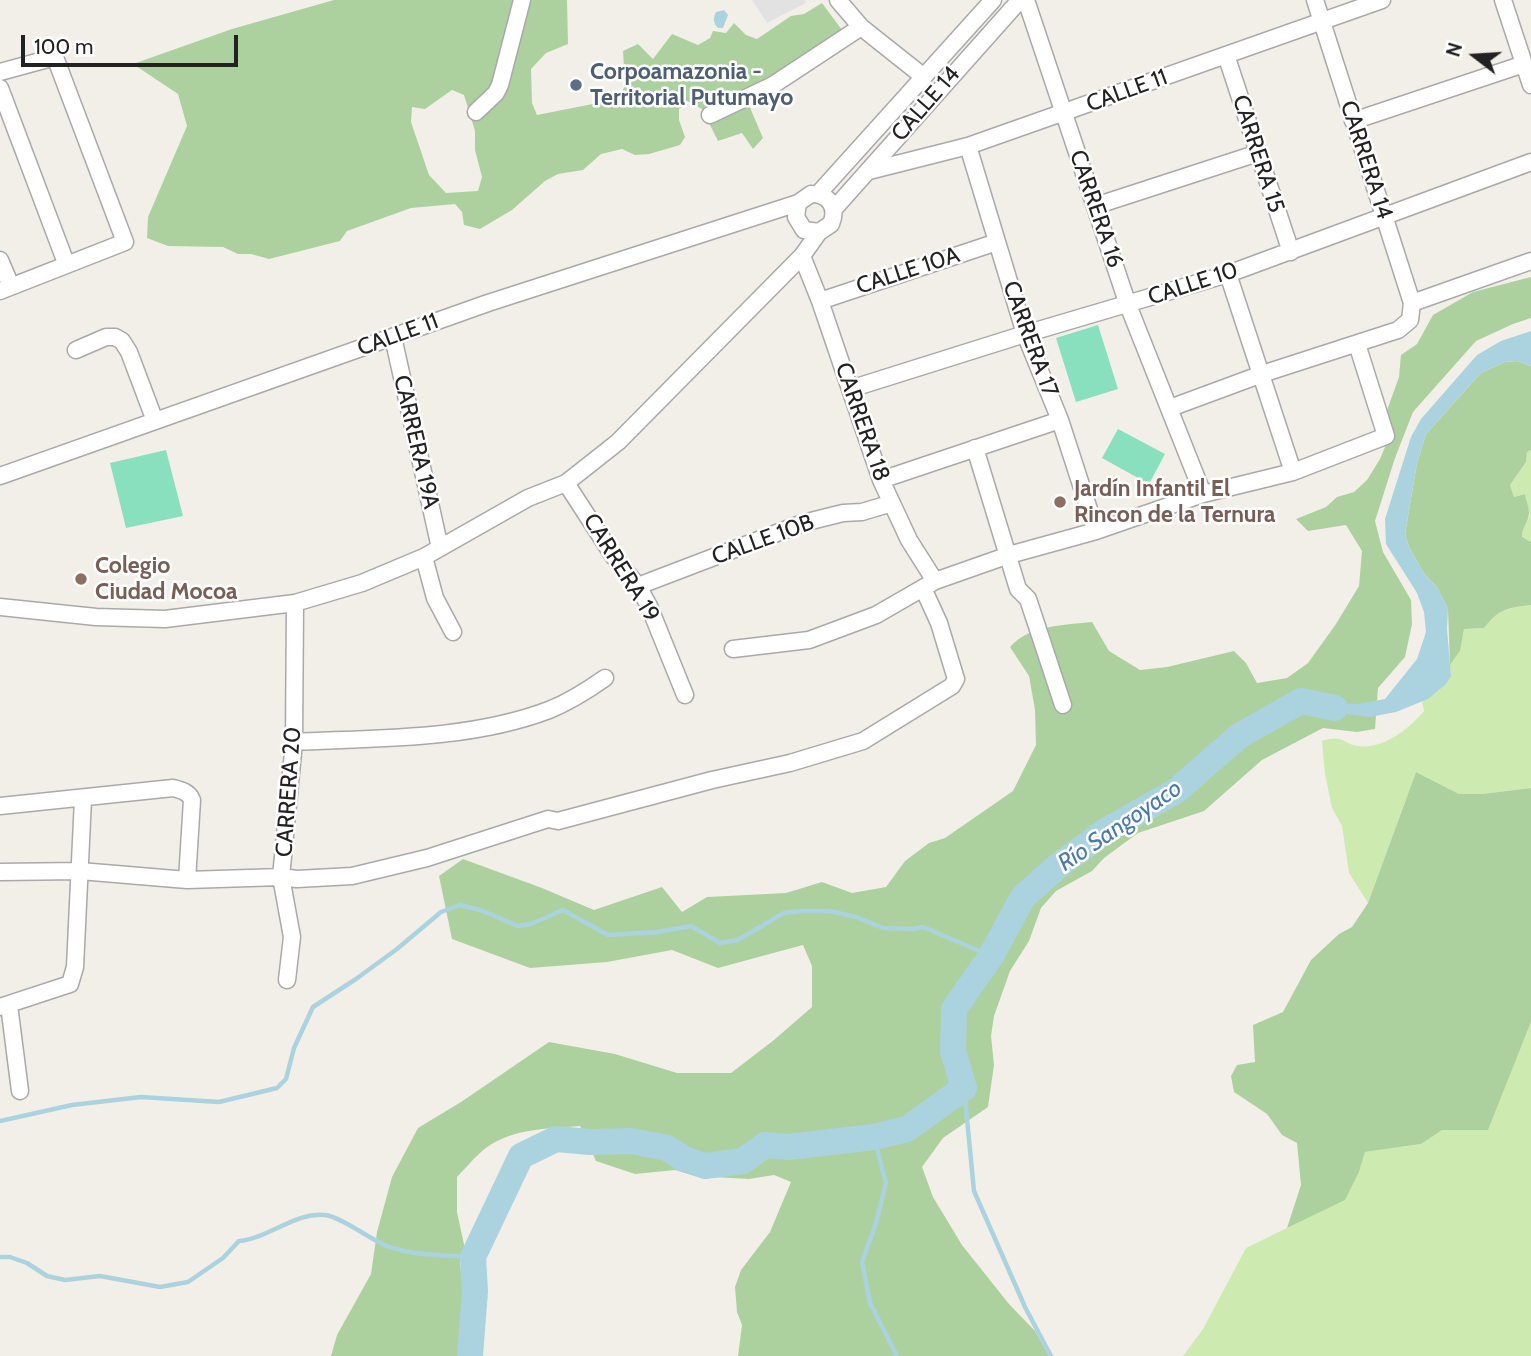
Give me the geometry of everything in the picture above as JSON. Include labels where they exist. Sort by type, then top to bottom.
[{"type":"street","points":[[476,111],[496,93],[500,85],[522,0]]},
{"type":"street","points":[[838,0],[861,27],[924,77]]},
{"type":"street","name":"CALLE 14","points":[[818,194],[993,0]]},
{"type":"street","name":"CALLE 14","points":[[834,209],[1020,0]]},
{"type":"street","name":"CARRERA 16","points":[[1027,0],[1128,305],[1203,494]]},
{"type":"street","name":"CARRERA 14","points":[[1315,0],[1412,303],[1410,320],[1398,330],[1357,344]]},
{"type":"street","name":"CALLE 11","points":[[869,171],[968,146],[1382,0]]},
{"type":"street","points":[[1503,0],[1531,85]]},
{"type":"street","points":[[710,115],[773,85],[861,27]]},
{"type":"street","name":"CARRERA 15","points":[[1226,55],[1291,252]]},
{"type":"street","points":[[0,72],[55,57],[125,242],[5,289],[0,260]]},
{"type":"street","points":[[1353,121],[1524,64]]},
{"type":"street","points":[[0,88],[66,263]]},
{"type":"street","name":"CARRERA 17","points":[[968,146],[1025,334],[1060,420],[1097,531]]},
{"type":"street","points":[[1095,205],[1258,153]]},
{"type":"street","name":"CALLE 10","points":[[850,389],[1228,274],[1531,162]]},
{"type":"street","points":[[0,607],[84,617],[165,619],[295,603],[362,583],[424,557],[528,498],[566,482],[618,442],[802,256],[819,232],[831,224],[834,209],[825,197],[818,194],[804,197],[798,203],[796,217],[799,225],[811,232],[819,232]]},
{"type":"street","name":"CALLE 11","points":[[1,473],[488,303],[798,203]]},
{"type":"street","name":"CALLE 10A","points":[[820,301],[997,242]]},
{"type":"street","name":"CARRERA 18","points":[[281,877],[297,879],[352,876],[383,870],[548,819],[558,821],[689,786],[790,763],[863,741],[952,686],[957,679],[929,585],[881,480],[802,256]]},
{"type":"street","points":[[1412,303],[1531,261]]},
{"type":"street","points":[[1228,274],[1293,471]]},
{"type":"street","points":[[76,350],[106,337],[115,337],[122,341],[129,352],[155,421]]},
{"type":"street","name":"CARRERA 19A","points":[[393,337],[440,548]]},
{"type":"street","points":[[733,649],[809,640],[876,615],[929,585],[1009,555],[1097,531],[1203,494],[1293,471],[1386,436],[1357,344],[1262,374],[1170,408]]},
{"type":"street","points":[[881,480],[1060,420]]},
{"type":"street","points":[[975,448],[1018,589],[1028,599],[1063,705]]},
{"type":"street","name":"CARRERA 19","points":[[566,482],[614,557],[638,586],[649,606],[685,695]]},
{"type":"street","name":"CALLE 10B","points":[[638,586],[803,523],[843,513],[862,512],[892,503]]},
{"type":"street","points":[[424,557],[435,598],[453,632]]},
{"type":"street","name":"CARRERA 20","points":[[287,980],[292,937],[281,877],[294,742],[295,603]]},
{"type":"street","points":[[294,742],[430,734],[487,727],[549,710],[606,678]]},
{"type":"street","points":[[0,806],[173,788],[188,794],[192,800],[187,880]]},
{"type":"street","points":[[20,1091],[4,1006],[69,984],[75,967],[83,799]]},
{"type":"street","points":[[0,872],[80,871],[187,880],[281,877]]},
{"type":"green space","points":[[334,0],[567,0],[568,44],[546,53],[531,69],[532,103],[537,115],[618,99],[625,86],[623,51],[638,44],[653,59],[672,34],[698,45],[710,38],[713,31],[726,33],[734,23],[746,35],[757,39],[791,16],[804,14],[822,3],[842,30],[747,95],[763,138],[753,149],[742,133],[718,141],[702,109],[687,101],[679,109],[679,120],[685,137],[680,145],[649,154],[635,155],[622,149],[601,154],[583,170],[558,174],[545,181],[512,210],[480,229],[464,225],[462,212],[455,204],[411,208],[347,231],[340,241],[269,259],[238,254],[223,247],[168,246],[147,238],[148,217],[187,126],[178,94],[133,64],[232,29]],"holes":[[[452,90],[464,95],[475,131],[475,150],[482,177],[478,191],[446,193],[429,175],[411,122],[412,107],[425,109]]]},
{"type":"green space","points":[[1531,277],[1531,318],[1476,341],[1413,412],[1395,458],[1375,521],[1383,552],[1411,600],[1412,624],[1405,657],[1378,688],[1375,729],[1357,732],[1323,728],[1262,760],[1204,811],[1138,833],[1104,858],[1092,871],[1056,891],[1041,908],[1029,941],[1010,971],[994,1016],[991,1036],[994,1065],[988,1107],[943,1138],[922,1167],[933,1197],[962,1245],[1009,1304],[1035,1331],[1049,1356],[738,1356],[742,1325],[737,1312],[735,1287],[741,1270],[770,1232],[791,1182],[774,1175],[749,1179],[695,1176],[675,1170],[635,1174],[596,1161],[580,1126],[527,1131],[502,1139],[480,1153],[457,1177],[457,1212],[465,1249],[460,1262],[463,1326],[459,1356],[331,1356],[337,1335],[371,1274],[377,1232],[392,1177],[418,1128],[549,1042],[615,1054],[677,1073],[731,1073],[812,1007],[812,966],[803,945],[718,968],[672,950],[607,962],[530,968],[452,939],[439,876],[463,859],[594,910],[662,887],[682,912],[707,897],[786,893],[822,882],[852,893],[886,887],[905,861],[929,843],[945,838],[1013,791],[1036,745],[1035,710],[1029,676],[1010,647],[1027,634],[1048,627],[1092,622],[1109,651],[1140,670],[1167,667],[1234,651],[1246,663],[1257,683],[1287,678],[1308,663],[1359,586],[1362,551],[1346,525],[1308,531],[1296,519],[1326,507],[1337,497],[1354,492],[1367,480],[1390,435],[1386,413],[1399,377],[1401,355],[1417,344],[1433,315],[1473,292]]},
{"type":"green space","points":[[1098,325],[1118,389],[1076,402],[1056,338]]},
{"type":"green space","points":[[1517,361],[1531,366],[1531,450],[1527,452],[1526,462],[1510,485],[1514,497],[1525,494],[1529,508],[1522,537],[1531,542],[1531,605],[1504,610],[1484,628],[1464,629],[1460,651],[1450,665],[1448,609],[1437,587],[1425,575],[1409,547],[1405,534],[1417,463],[1426,434],[1481,373],[1505,362]]},
{"type":"green space","points":[[1118,429],[1165,454],[1149,484],[1102,458]]},
{"type":"green space","points":[[166,450],[183,516],[126,528],[110,463]]},
{"type":"green space","points":[[1531,450],[1531,542],[1522,537],[1521,532],[1530,516],[1525,494],[1514,497],[1510,485],[1526,462],[1527,452]]},
{"type":"green space","points":[[1531,605],[1531,788],[1459,794],[1416,772],[1368,903],[1349,873],[1342,826],[1332,808],[1325,774],[1322,741],[1339,739],[1353,745],[1367,746],[1377,745],[1395,736],[1424,711],[1422,701],[1428,699],[1451,676],[1450,665],[1460,651],[1464,629],[1484,628],[1504,610]]},
{"type":"green space","points":[[1416,772],[1459,794],[1531,788],[1531,1022],[1488,1130],[1442,1130],[1421,1144],[1365,1152],[1359,1172],[1345,1200],[1287,1228],[1301,1185],[1297,1143],[1282,1135],[1267,1114],[1234,1092],[1231,1076],[1237,1065],[1255,1062],[1253,1025],[1283,1012],[1311,960],[1339,934],[1352,927],[1368,903]]},
{"type":"green space","points":[[1531,1022],[1531,1356],[1183,1356],[1203,1329],[1246,1248],[1344,1200],[1359,1172],[1365,1152],[1421,1144],[1441,1130],[1488,1129]]},
{"type":"shaded area","points":[[752,0],[805,0],[806,3],[767,23]]},
{"type":"water","points":[[724,10],[728,15],[723,28],[718,28],[714,22],[715,14]]},
{"type":"water","points":[[1531,331],[1531,366],[1517,361],[1505,362],[1481,373],[1426,434],[1417,463],[1405,534],[1409,547],[1425,575],[1437,587],[1448,609],[1451,676],[1446,684],[1428,699],[1396,712],[1369,717],[1341,713],[1301,701],[1359,704],[1385,699],[1417,659],[1426,632],[1424,612],[1417,593],[1386,544],[1385,519],[1411,437],[1421,419],[1477,355],[1501,341]]},
{"type":"waterway","name":"Río Sangoyaco","points":[[470,1356],[475,1291],[473,1257],[521,1156],[556,1139],[631,1141],[667,1148],[684,1159],[705,1166],[743,1161],[765,1145],[789,1147],[874,1137],[907,1129],[964,1088],[953,1051],[954,1009],[991,956],[1023,897],[1058,866],[1104,832],[1176,791],[1239,736],[1301,701],[1335,708]]},
{"type":"waterway","points":[[0,1121],[72,1105],[141,1097],[219,1102],[277,1088],[286,1079],[294,1048],[313,1007],[397,949],[441,912],[460,905],[483,911],[518,926],[531,924],[563,910],[608,935],[658,932],[691,926],[720,943],[738,940],[784,913],[829,911],[856,917],[883,928],[923,927],[991,956]]},
{"type":"waterway","points":[[964,1088],[974,1191],[1025,1307],[1051,1356]]},
{"type":"waterway","points":[[874,1137],[886,1183],[862,1262],[870,1303],[897,1356]]},
{"type":"waterway","points":[[0,1257],[10,1257],[27,1263],[47,1276],[65,1280],[100,1276],[160,1287],[188,1282],[223,1258],[239,1241],[314,1215],[339,1219],[380,1243],[407,1252],[473,1257]]},
{"type":"place","name":"Corpoamazonia - Territorial Putumayo","points":[[576,85]]},
{"type":"place","name":"Jardín Infantil El Rincon de la Ternura","points":[[1060,502]]},
{"type":"place","name":"Colegio Ciudad Mocoa","points":[[81,579]]}]
